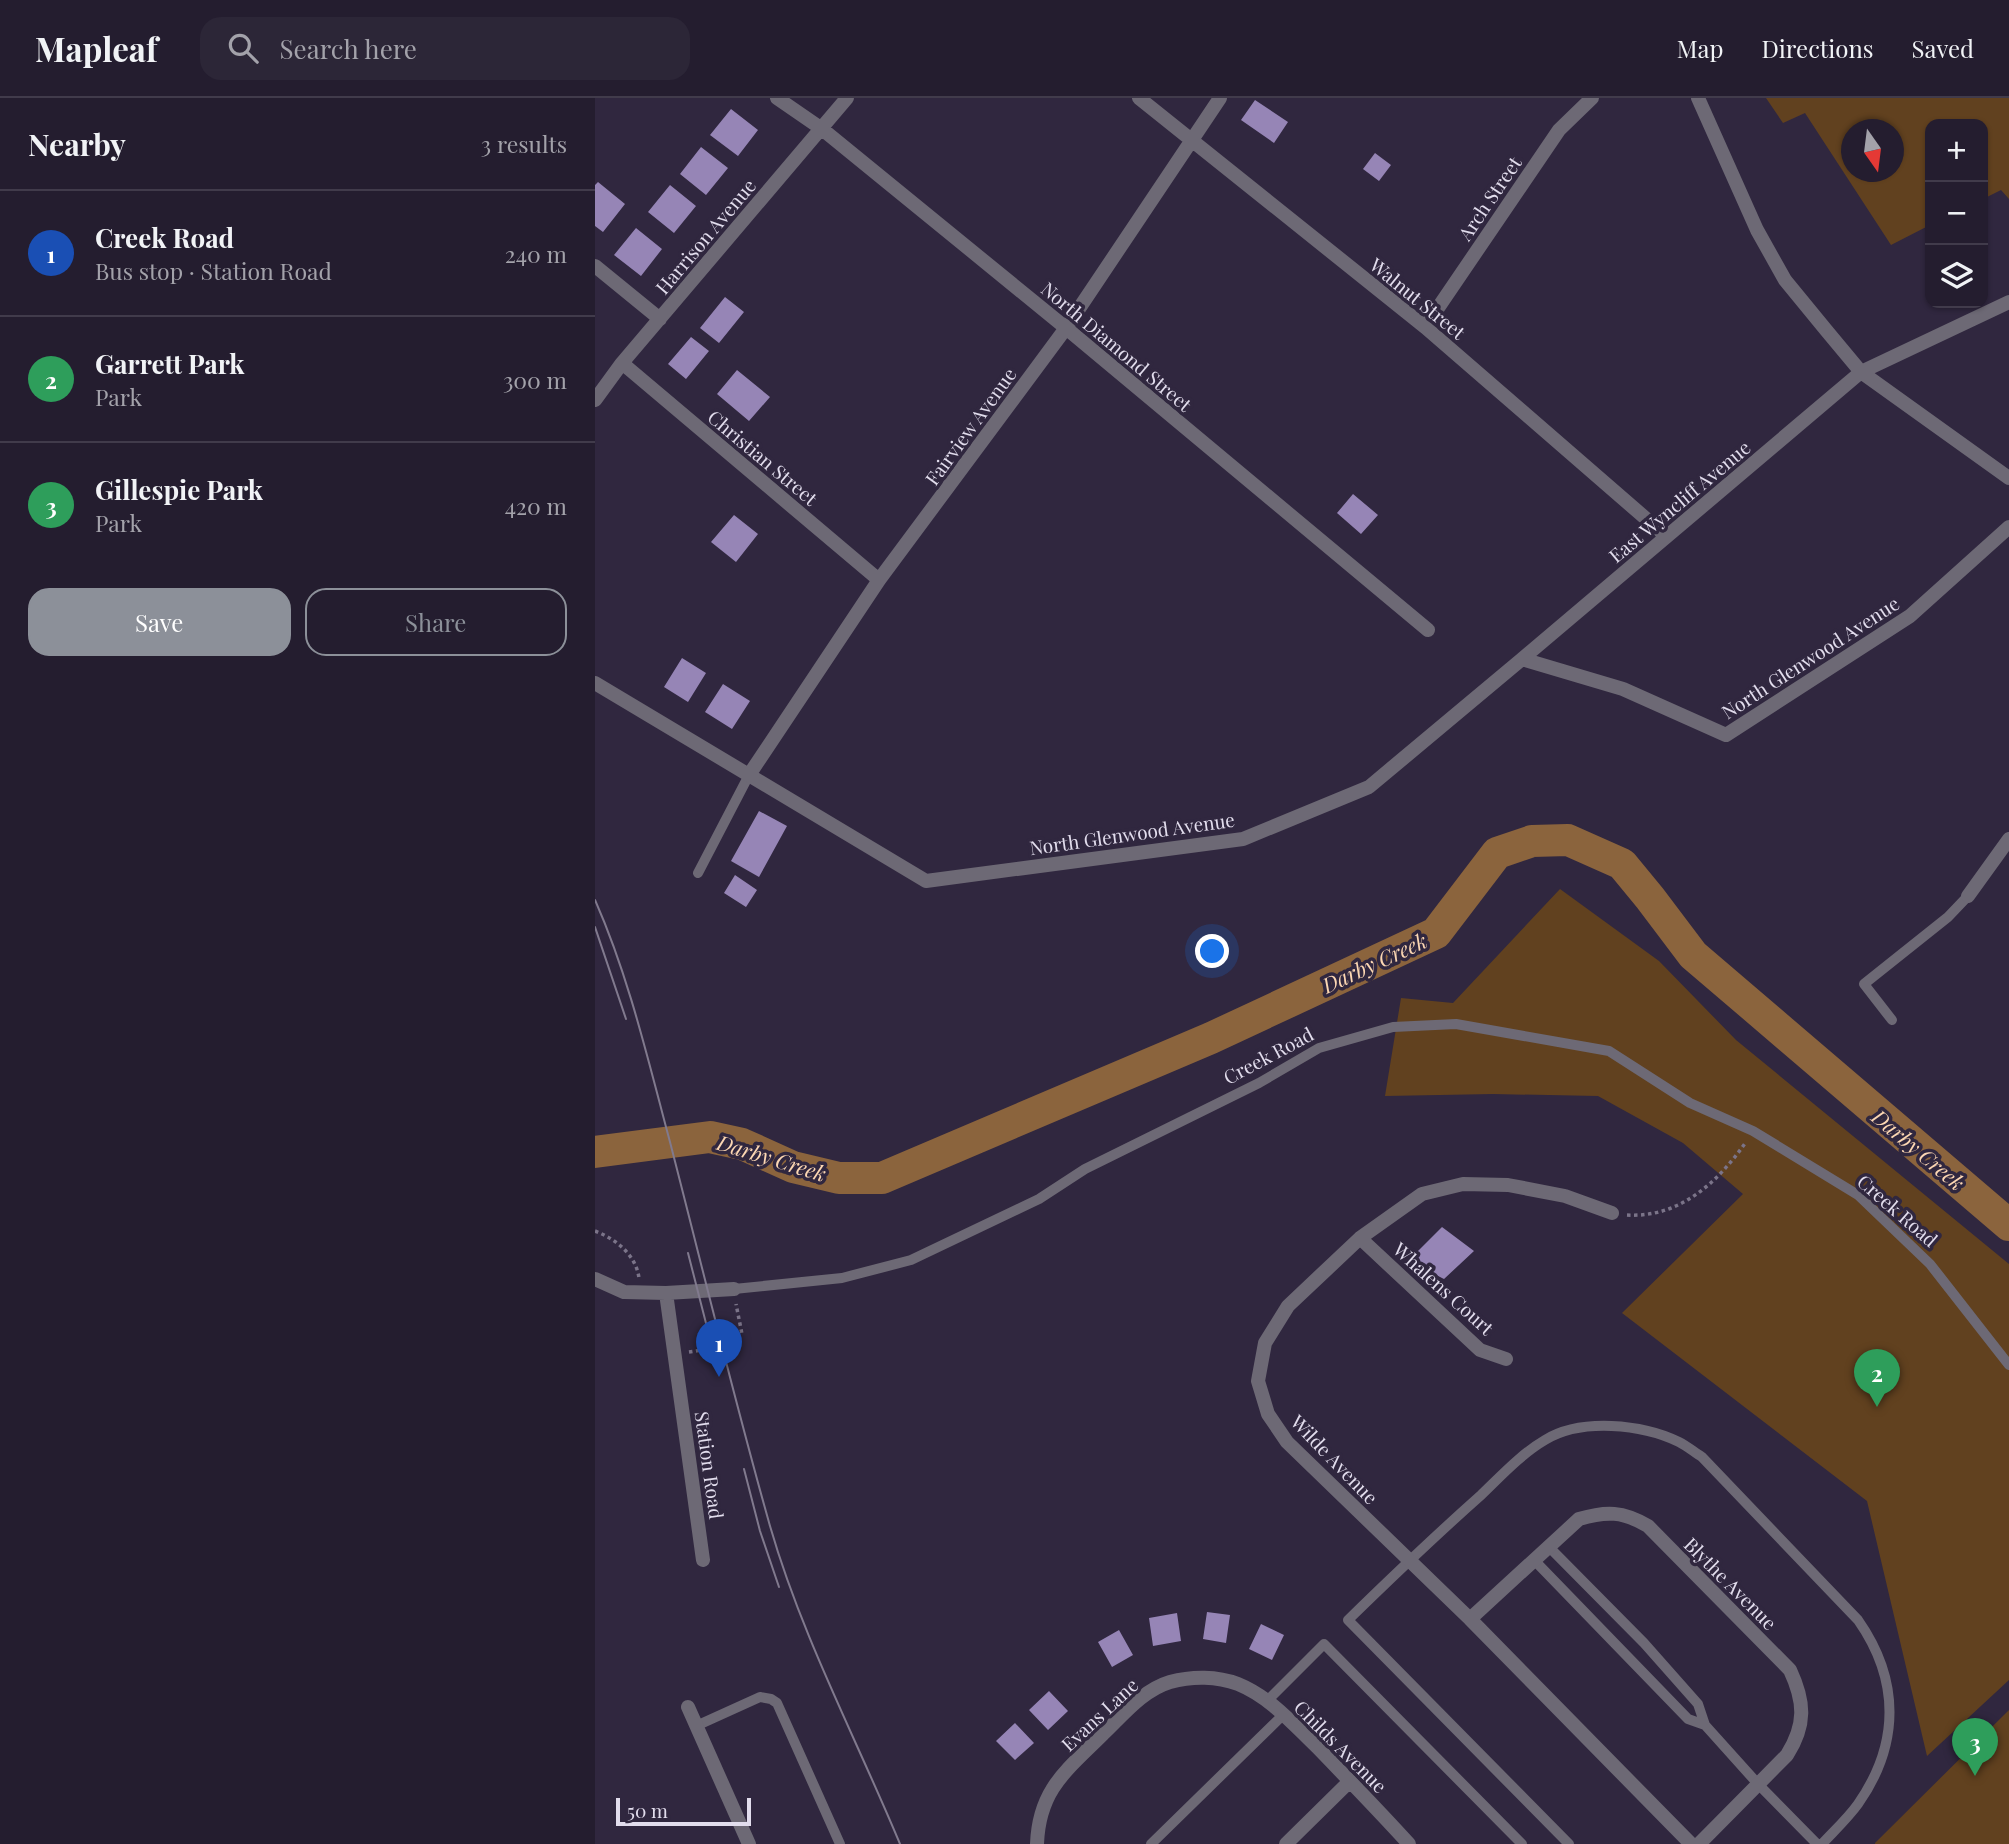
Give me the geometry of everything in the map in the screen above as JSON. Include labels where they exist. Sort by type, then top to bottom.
[{"type":"street","name":"North Diamond Street","points":[[777,98],[822,129],[1066,328],[1428,630]]},
{"type":"street","name":"Harrison Avenue","points":[[595,400],[622,363],[847,98]]},
{"type":"street","name":"Walnut Street","points":[[1139,98],[1425,327],[1666,536]]},
{"type":"street","name":"Fairview Avenue","points":[[749,775],[879,580],[1066,328],[1220,98]]},
{"type":"street","name":"Arch Street","points":[[1425,327],[1559,130],[1592,98]]},
{"type":"street","points":[[1698,98],[1757,230],[1786,280],[1861,372],[2009,478]]},
{"type":"street","points":[[595,266],[660,320]]},
{"type":"street","name":"East Wyncliff Avenue","points":[[1523,659],[1861,372],[2009,302]]},
{"type":"street","name":"Christian Street","points":[[622,363],[879,580]]},
{"type":"street","name":"North Glenwood Avenue","points":[[595,683],[926,881],[1243,839],[1369,787],[1523,659],[1623,689],[1725,735],[1910,617],[2009,527]]},
{"type":"street","points":[[1968,896],[2009,839]]},
{"type":"street","name":"Wilde Avenue","points":[[1612,1213],[1565,1196],[1508,1185],[1463,1184],[1422,1194],[1360,1238],[1288,1306],[1265,1343],[1258,1381],[1268,1414],[1287,1442],[1470,1619],[1691,1844]]},
{"type":"street","name":"Whalens Court","points":[[1360,1238],[1480,1350],[1506,1359]]},
{"type":"street","name":"Creek Road","points":[[595,1279],[624,1292],[666,1293],[734,1289]]},
{"type":"street","name":"Station Road","points":[[666,1293],[703,1560]]},
{"type":"street","name":"Blythe Avenue","points":[[1470,1619],[1579,1519],[1597,1514],[1632,1517],[1648,1526],[1790,1670],[1801,1699],[1802,1719],[1798,1738],[1787,1755],[1699,1844]]},
{"type":"street","name":"Evans Lane","points":[[1037,1844],[1041,1810],[1056,1781],[1145,1694],[1168,1682],[1193,1677],[1215,1678],[1238,1684]]},
{"type":"street","name":"Childs Avenue","points":[[1238,1684],[1284,1714],[1409,1844]]},
{"type":"street","points":[[688,1707],[749,1844]]},
{"type":"street","points":[[1287,1843],[1350,1781]]},
{"type":"lane","points":[[698,873],[749,775]]},
{"type":"lane","points":[[1892,1020],[1864,984],[1948,917],[1968,896]]},
{"type":"lane","name":"Creek Road","points":[[734,1289],[842,1278],[911,1260],[1039,1199],[1085,1169],[1259,1083],[1319,1048],[1392,1027],[1456,1024],[1609,1051],[1690,1103],[1753,1131],[1858,1195],[1930,1264],[2009,1365]]},
{"type":"lane","points":[[1569,1844],[1348,1620],[1409,1560],[1545,1440],[1566,1432],[1607,1426],[1653,1433],[1680,1443],[1702,1457],[1858,1620],[1873,1642],[1891,1699],[1889,1732],[1879,1770],[1857,1806],[1822,1844]]},
{"type":"lane","points":[[1548,1546],[1644,1643],[1698,1704],[1705,1725],[1817,1844]]},
{"type":"lane","points":[[1534,1560],[1688,1719],[1705,1725]]},
{"type":"lane","points":[[1267,1701],[1324,1644],[1522,1844]]},
{"type":"lane","points":[[697,1726],[760,1697],[777,1703],[840,1844]]},
{"type":"lane","points":[[1151,1844],[1284,1714]]},
{"type":"path","points":[[1612,1213],[1632,1215],[1660,1212],[1689,1200],[1714,1183],[1753,1131]]},
{"type":"path","points":[[595,1231],[628,1251],[638,1270],[642,1292]]},
{"type":"path","points":[[724,1342],[742,1334],[734,1289]]},
{"type":"shaded area","points":[[1766,98],[2009,98],[2009,199],[2001,190],[1988,196],[1988,119],[1925,119],[1925,228],[1891,245],[1850,182],[1904,182],[1904,119],[1841,119],[1841,168],[1805,113],[1783,123]]},
{"type":"shaded area","points":[[1560,889],[1659,961],[1736,1040],[2009,1264],[2009,1680],[1927,1756],[1867,1501],[1622,1313],[1743,1194],[1683,1143],[1598,1096],[1385,1096],[1401,998],[1453,1003]]},
{"type":"shaded area","points":[[2009,1710],[2009,1844],[1875,1844],[1875,1843]]},
{"type":"building","points":[[1255,100],[1288,122],[1274,143],[1241,120]]},
{"type":"building","points":[[731,109],[758,130],[738,156],[710,135]]},
{"type":"building","points":[[701,147],[728,168],[706,195],[680,174]]},
{"type":"building","points":[[1375,153],[1391,165],[1379,181],[1363,169]]},
{"type":"building","points":[[598,182],[625,204],[603,232],[595,226],[595,185]]},
{"type":"building","points":[[670,185],[696,206],[674,233],[648,212]]},
{"type":"building","points":[[636,228],[662,249],[641,276],[614,255]]},
{"type":"building","points":[[725,297],[744,312],[719,343],[700,328]]},
{"type":"building","points":[[691,337],[709,351],[686,379],[668,364]]},
{"type":"building","points":[[737,370],[770,397],[749,421],[717,394]]},
{"type":"building","points":[[1353,494],[1378,515],[1361,534],[1337,513]]},
{"type":"building","points":[[734,515],[758,534],[736,562],[711,542]]},
{"type":"building","points":[[682,658],[706,673],[688,702],[664,687]]},
{"type":"building","points":[[723,684],[750,701],[732,729],[705,712]]},
{"type":"building","points":[[759,811],[787,826],[759,877],[731,861]]},
{"type":"building","points":[[735,875],[757,890],[746,907],[724,893]]},
{"type":"building","points":[[1442,1227],[1474,1251],[1444,1279],[1426,1270],[1412,1257]]},
{"type":"building","points":[[1207,1612],[1230,1615],[1226,1643],[1203,1639]]},
{"type":"building","points":[[1177,1613],[1181,1641],[1153,1646],[1149,1618]]},
{"type":"building","points":[[1261,1624],[1284,1635],[1272,1660],[1249,1649]]},
{"type":"building","points":[[1119,1630],[1133,1655],[1112,1667],[1098,1642]]},
{"type":"building","points":[[1049,1691],[1068,1711],[1048,1730],[1029,1710]]},
{"type":"building","points":[[1015,1723],[1034,1743],[1015,1760],[996,1741]]},
{"type":"waterway","name":"Darby Creek","points":[[595,1152],[710,1137],[742,1144],[793,1167],[839,1178],[882,1178],[1211,1038],[1436,933],[1497,853],[1532,841],[1568,840],[1622,864],[1693,955],[2009,1225]]},
{"type":"tram line","points":[[595,900],[637,1019],[744,1430],[783,1567],[814,1647],[900,1844]]},
{"type":"tram line","points":[[595,927],[626,1019]]},
{"type":"tram line","points":[[688,1253],[708,1331]]},
{"type":"tram line","points":[[744,1469],[760,1531],[779,1587]]},
{"type":"place","name":"Creek Road","points":[[719,1377]]},
{"type":"place","name":"Garrett Park","points":[[1877,1407]]},
{"type":"place","name":"Gillespie Park","points":[[1975,1776]]}]
